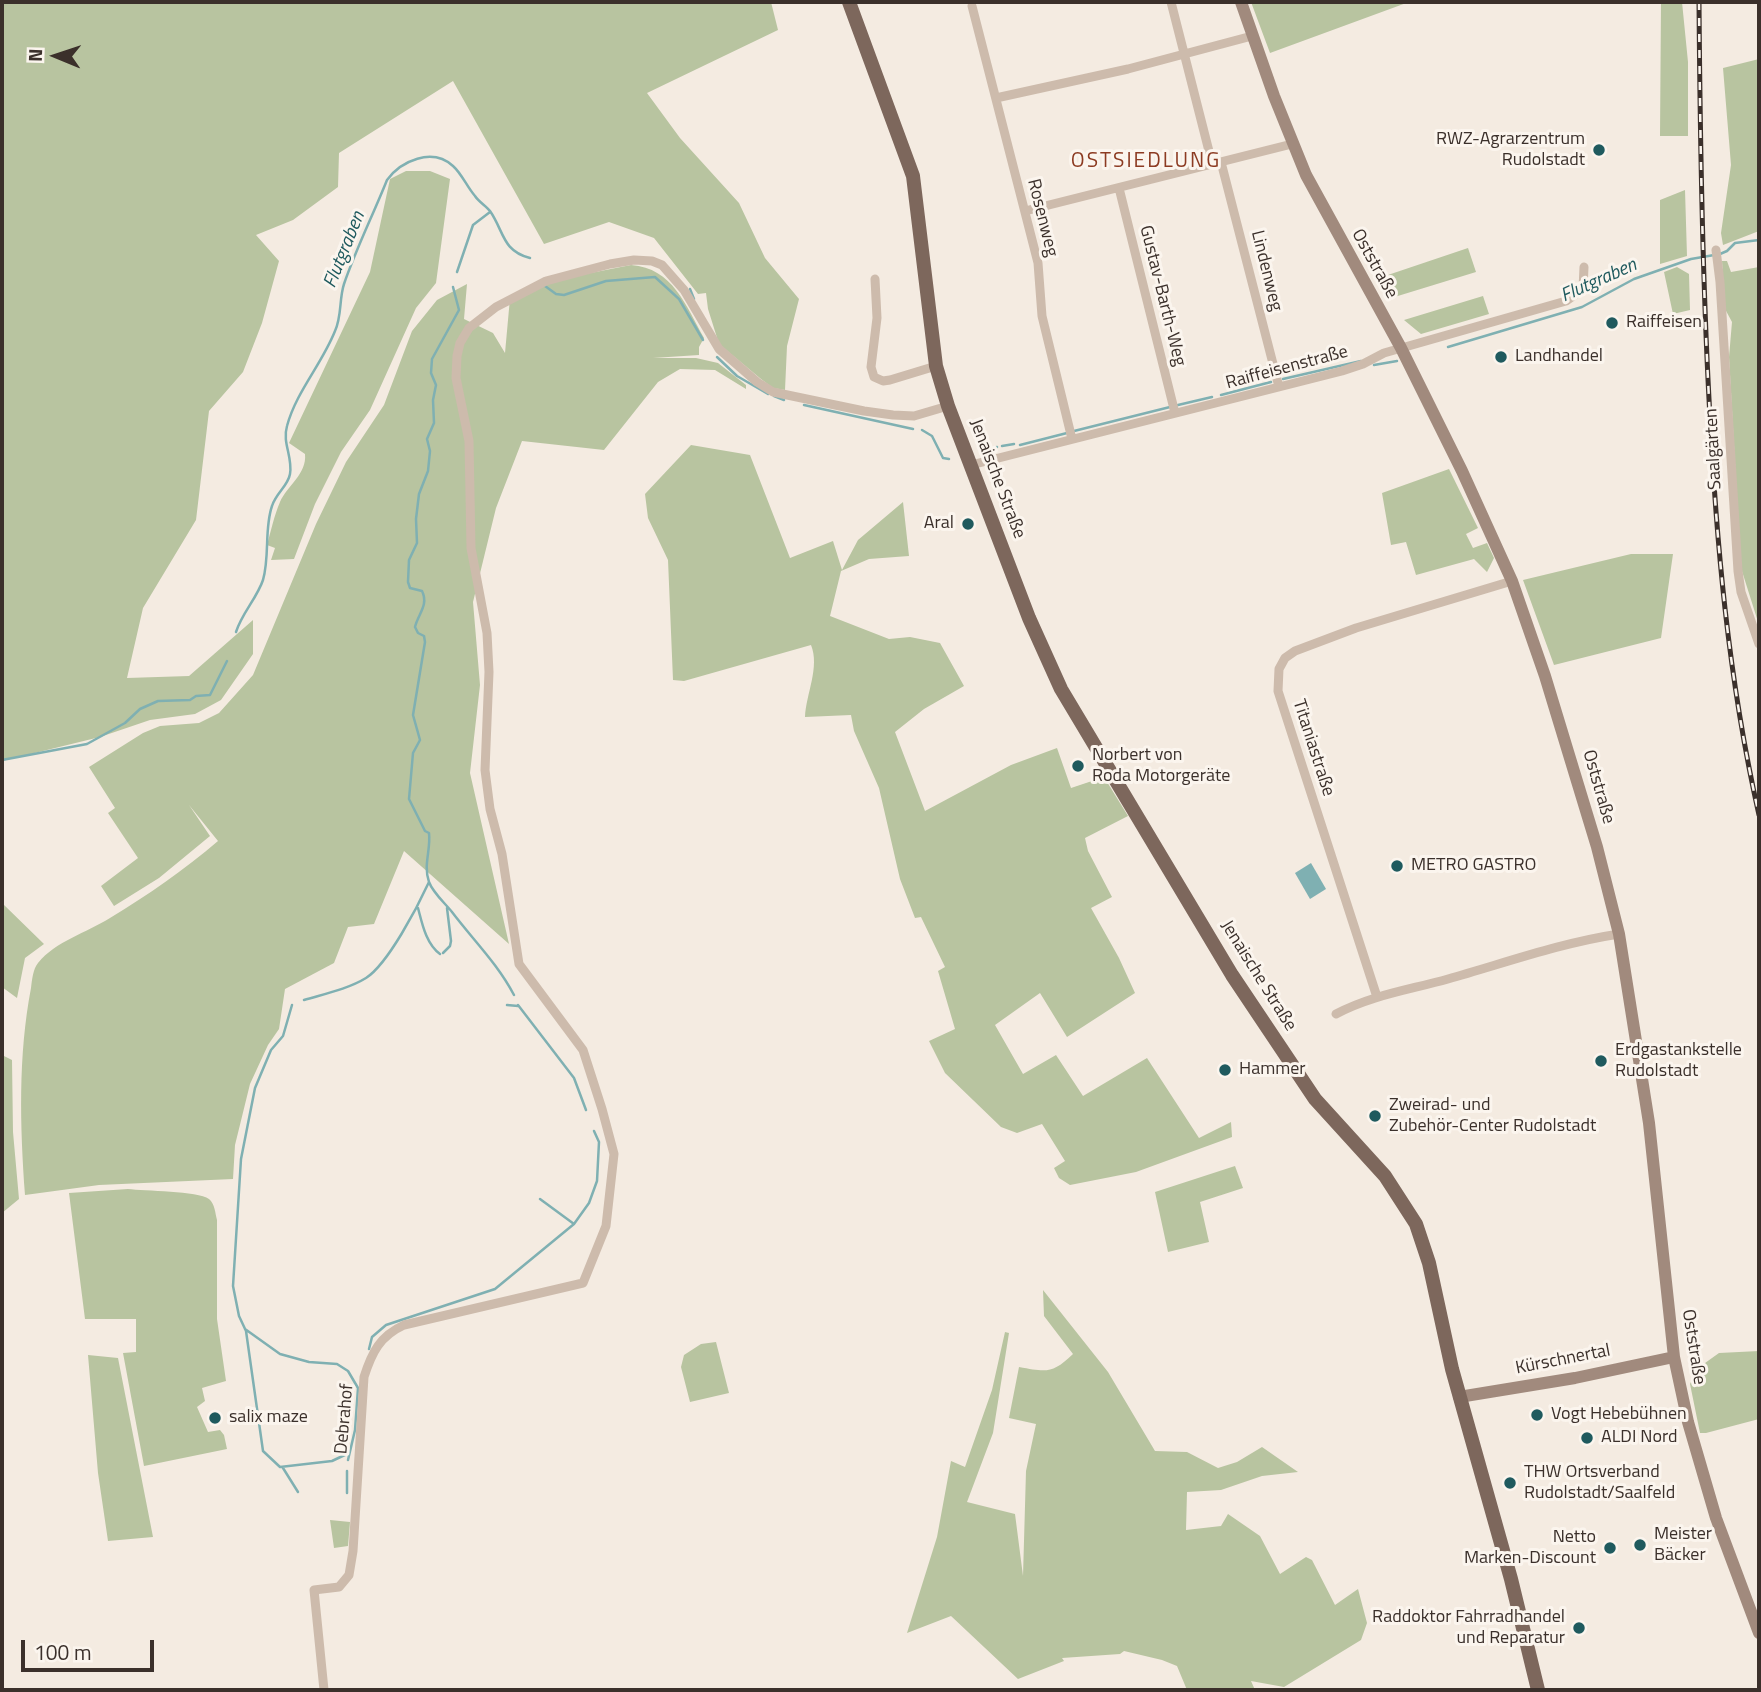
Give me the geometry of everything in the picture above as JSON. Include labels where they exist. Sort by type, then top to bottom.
[{"type":"main road","name":"Jenaische Straße","points":[[849,2],[913,176],[936,366],[948,406],[1029,618],[1061,689],[1250,1002],[1315,1099],[1385,1176],[1416,1224],[1429,1263],[1459,1397],[1511,1579],[1538,1690]]},
{"type":"street","name":"Lindenweg","points":[[1171,2],[1279,387]]},
{"type":"street","name":"Oststraße","points":[[1241,2],[1293,144],[1327,217],[1401,348],[1462,471],[1512,581],[1530,628],[1568,749],[1619,934],[1649,1122],[1674,1357],[1703,1478],[1754,1601],[1759,1633]]},
{"type":"street","name":"Rosenweg","points":[[972,6],[1038,263],[1042,316],[1072,439]]},
{"type":"street","points":[[996,98],[1252,36]]},
{"type":"street","points":[[1025,211],[1293,144]]},
{"type":"street","name":"Gustav-Barth-Weg","points":[[1118,188],[1175,413]]},
{"type":"street","name":"Saalgärten","points":[[1716,254],[1738,570],[1741,592],[1759,644]]},
{"type":"street","name":"Debrahof","points":[[324,1690],[314,1590],[340,1587],[349,1575],[353,1550],[364,1377],[371,1354],[380,1340],[404,1325],[583,1283],[606,1226],[614,1154],[583,1050],[519,964],[502,855],[490,809],[485,770],[489,659],[487,633],[471,548],[469,441],[456,378],[457,356],[469,328],[496,307],[546,281],[610,264],[634,260],[652,261],[662,265],[684,290],[719,349],[757,382],[773,392],[893,415],[914,416],[948,406]]},
{"type":"street","name":"Raiffeisenstraße","points":[[971,465],[1342,371],[1401,348],[1566,301],[1583,289],[1584,268]]},
{"type":"street","points":[[875,279],[877,318],[871,368],[874,377],[883,381],[890,380],[936,366]]},
{"type":"street","name":"Titaniastraße","points":[[1377,997],[1278,691],[1279,669],[1285,658],[1295,651],[1356,628],[1512,581]]},
{"type":"street","points":[[1336,1014],[1362,1000],[1426,986],[1566,944],[1619,934]]},
{"type":"street","name":"Kürschnertal","points":[[1459,1397],[1575,1378],[1674,1357]]},
{"type":"green space","points":[[2,2],[771,2],[778,30],[647,93],[680,138],[739,203],[765,258],[799,299],[787,346],[785,390],[773,388],[719,344],[706,293],[698,294],[654,238],[609,222],[544,244],[453,81],[339,153],[338,187],[293,220],[256,235],[279,261],[262,323],[243,372],[209,411],[196,520],[143,608],[127,678],[189,676],[253,620],[253,654],[221,700],[195,714],[150,720],[100,737],[2,761]]},
{"type":"green space","points":[[1251,2],[1409,2],[1270,53]]},
{"type":"green space","points":[[1661,2],[1682,2],[1688,62],[1688,136],[1660,136]]},
{"type":"green space","points":[[1759,59],[1759,231],[1723,245],[1721,233],[1731,165],[1723,68]]},
{"type":"green space","points":[[406,171],[430,171],[450,179],[436,283],[416,308],[370,410],[341,452],[315,504],[294,559],[271,560],[275,548],[267,545],[276,513],[283,496],[300,474],[305,461],[305,454],[289,443],[370,272],[390,179]]},
{"type":"green space","points":[[1685,190],[1687,256],[1660,264],[1660,200]]},
{"type":"green space","points":[[1468,248],[1476,272],[1388,299],[1376,279]]},
{"type":"green space","points":[[1722,261],[1727,261],[1731,272],[1759,267],[1759,625],[1741,568],[1729,357],[1732,322],[1725,309]]},
{"type":"green space","points":[[631,265],[658,273],[668,281],[684,302],[704,338],[699,347],[699,355],[653,358],[696,358],[718,363],[746,385],[746,389],[715,370],[680,369],[658,382],[604,450],[522,441],[496,508],[473,602],[480,685],[470,773],[509,944],[404,851],[374,924],[348,927],[334,963],[285,989],[279,1029],[268,1045],[250,1084],[235,1145],[233,1179],[99,1185],[25,1195],[21,1117],[22,1065],[27,1014],[36,965],[53,949],[138,900],[218,841],[189,805],[210,836],[159,878],[114,906],[101,886],[138,858],[108,813],[115,808],[89,767],[143,733],[160,726],[199,723],[219,713],[253,675],[316,524],[346,462],[384,405],[412,331],[437,300],[467,284],[464,319],[493,333],[505,353],[510,298],[560,279]]},
{"type":"green space","points":[[1677,267],[1689,274],[1690,310],[1673,314],[1664,272]]},
{"type":"green space","points":[[1483,296],[1489,314],[1421,334],[1404,320]]},
{"type":"green space","points":[[691,445],[750,455],[790,558],[833,541],[842,570],[858,540],[903,502],[909,556],[869,559],[841,571],[830,616],[889,639],[910,637],[940,643],[964,686],[924,709],[895,732],[925,811],[1011,765],[1057,748],[1071,788],[1104,777],[1128,816],[1085,838],[1088,851],[1112,897],[1091,908],[1135,993],[1067,1037],[1040,993],[995,1025],[1023,1074],[1056,1055],[1083,1096],[1147,1058],[1199,1138],[1231,1122],[1232,1137],[1136,1172],[1070,1185],[1059,1178],[1054,1168],[1065,1161],[1042,1124],[1017,1133],[1001,1127],[945,1073],[929,1041],[955,1029],[938,971],[945,967],[921,917],[915,918],[900,879],[879,788],[854,731],[851,715],[805,717],[814,662],[811,645],[684,681],[673,680],[668,560],[648,518],[645,494]]},
{"type":"green space","points":[[1449,469],[1478,528],[1466,534],[1473,548],[1487,543],[1494,558],[1487,572],[1474,559],[1416,575],[1406,542],[1391,545],[1382,493]]},
{"type":"green space","points":[[1631,554],[1673,554],[1661,638],[1554,665],[1523,580]]},
{"type":"green space","points":[[2,903],[44,944],[25,958],[17,998],[2,987]]},
{"type":"green space","points":[[2,1055],[12,1060],[13,1132],[19,1199],[2,1213]]},
{"type":"green space","points":[[1235,1166],[1243,1188],[1200,1202],[1209,1242],[1168,1252],[1155,1192]]},
{"type":"green space","points":[[128,1189],[194,1194],[209,1199],[214,1206],[217,1220],[217,1319],[226,1381],[202,1388],[205,1401],[197,1407],[208,1432],[220,1430],[224,1435],[227,1449],[144,1466],[123,1353],[136,1352],[136,1319],[85,1319],[69,1193]]},
{"type":"green space","points":[[1043,1290],[1108,1372],[1155,1451],[1187,1452],[1218,1468],[1237,1462],[1262,1447],[1298,1472],[1262,1476],[1221,1490],[1187,1492],[1186,1530],[1221,1526],[1228,1514],[1260,1536],[1280,1574],[1306,1557],[1312,1560],[1335,1605],[1358,1589],[1367,1623],[1361,1640],[1284,1687],[1251,1681],[1255,1690],[1187,1690],[1177,1666],[1124,1651],[1120,1654],[1062,1658],[1064,1661],[1018,1679],[951,1616],[907,1633],[937,1537],[951,1461],[965,1467],[992,1390],[1005,1332],[1009,1333],[993,1433],[967,1502],[1015,1514],[1023,1576],[1026,1471],[1036,1424],[1009,1418],[1019,1367],[1049,1370],[1073,1354],[1044,1316]]},
{"type":"green space","points":[[716,1342],[729,1393],[690,1402],[681,1367],[684,1355],[701,1344]]},
{"type":"green space","points":[[1759,1351],[1759,1419],[1700,1433],[1690,1384],[1698,1368],[1719,1353]]},
{"type":"green space","points":[[88,1355],[118,1358],[153,1537],[108,1541],[98,1473]]},
{"type":"green space","points":[[330,1520],[350,1522],[348,1546],[334,1548]]},
{"type":"water","points":[[1311,863],[1326,889],[1310,899],[1295,873]]},
{"type":"waterway","name":"Flutgraben","points":[[236,632],[263,580],[270,515],[274,501],[290,474],[286,432],[291,414],[335,331],[344,284],[387,180],[408,162],[427,157],[445,160],[456,169],[490,211],[514,251],[530,258]]},
{"type":"waterway","points":[[457,272],[473,225],[490,212]]},
{"type":"waterway","name":"Flutgraben","points":[[1448,347],[1582,307],[1634,279],[1691,259],[1720,254],[1735,243],[1759,240]]},
{"type":"waterway","name":"Flutgraben","points":[[545,286],[556,294],[564,295],[606,281],[655,277],[679,299],[703,340]]},
{"type":"waterway","points":[[453,287],[459,310],[432,359],[431,373],[436,385],[433,400],[434,423],[427,439],[430,451],[428,471],[419,494],[417,543],[409,560],[410,588],[422,591],[424,596],[424,605],[415,627],[418,633],[424,636],[425,642],[413,715],[420,740],[413,753],[409,799],[425,831],[429,833],[427,876],[431,886],[493,962],[514,995]]},
{"type":"waterway","points":[[690,289],[694,299]]},
{"type":"waterway","name":"Flutgraben","points":[[717,357],[737,376],[768,394]]},
{"type":"waterway","name":"Flutgraben","points":[[1283,379],[1361,361]]},
{"type":"waterway","name":"Flutgraben","points":[[1374,365],[1397,361]]},
{"type":"waterway","name":"Flutgraben","points":[[1221,395],[1271,382]]},
{"type":"waterway","name":"Flutgraben","points":[[774,396],[784,400]]},
{"type":"waterway","name":"Flutgraben","points":[[1178,405],[1212,397]]},
{"type":"waterway","name":"Flutgraben","points":[[804,405],[913,429]]},
{"type":"waterway","name":"Flutgraben","points":[[1074,431],[1170,407]]},
{"type":"waterway","name":"Flutgraben","points":[[922,430],[932,436],[943,458],[949,459]]},
{"type":"waterway","name":"Flutgraben","points":[[1020,445],[1067,433]]},
{"type":"waterway","name":"Flutgraben","points":[[1002,446],[1014,444]]},
{"type":"waterway","name":"Flutgraben","points":[[988,450],[997,447]]},
{"type":"waterway","name":"Flutgraben","points":[[2,760],[87,744],[125,723],[140,709],[158,701],[190,700],[196,696],[210,695],[227,661]]},
{"type":"waterway","points":[[304,1000],[352,985],[375,971],[402,934],[429,882]]},
{"type":"waterway","points":[[418,908],[428,939],[440,954]]},
{"type":"waterway","points":[[443,953],[451,941],[447,908]]},
{"type":"waterway","points":[[292,1005],[283,1036],[271,1050],[255,1088],[241,1159],[233,1286],[239,1316],[246,1331],[263,1451],[280,1467],[332,1461],[349,1453]]},
{"type":"waterway","points":[[507,1005],[518,1006]]},
{"type":"waterway","points":[[518,1005],[574,1078],[586,1110]]},
{"type":"waterway","points":[[369,1349],[372,1337],[386,1325],[495,1289],[574,1224],[589,1203],[597,1181],[599,1142],[594,1131]]},
{"type":"waterway","points":[[540,1199],[574,1224]]},
{"type":"waterway","points":[[245,1329],[280,1354],[309,1362],[337,1364],[348,1371],[358,1388],[355,1430],[348,1460]]},
{"type":"waterway","points":[[283,1468],[298,1492]]},
{"type":"waterway","points":[[347,1471],[347,1493]]},
{"type":"railway","points":[[1699,2],[1705,300],[1715,504],[1731,660],[1759,815]]},
{"type":"place","name":"RWZ-Agrarzentrum Rudolstadt","points":[[1599,150]]},
{"type":"place","name":"Raiffeisen","points":[[1612,323]]},
{"type":"place","name":"Landhandel","points":[[1501,357]]},
{"type":"place","name":"Aral","points":[[968,524]]},
{"type":"place","name":"Norbert von Roda Motorgeräte","points":[[1078,766]]},
{"type":"place","name":"METRO GASTRO","points":[[1397,866]]},
{"type":"place","name":"Erdgastankstelle Rudolstadt","points":[[1601,1061]]},
{"type":"place","name":"Hammer","points":[[1225,1070]]},
{"type":"place","name":"Zweirad- und Zubehör-Center Rudolstadt","points":[[1375,1116]]},
{"type":"place","name":"Vogt Hebebühnen","points":[[1537,1415]]},
{"type":"place","name":"salix maze","points":[[215,1418]]},
{"type":"place","name":"ALDI Nord","points":[[1587,1438]]},
{"type":"place","name":"THW Ortsverband Rudolstadt/Saalfeld","points":[[1510,1483]]},
{"type":"place","name":"Meister Bäcker","points":[[1640,1545]]},
{"type":"place","name":"Netto Marken-Discount","points":[[1610,1548]]},
{"type":"place","name":"Raddoktor Fahrradhandel und Reparatur","points":[[1579,1628]]},
{"type":"district","name":"OSTSIEDLUNG","points":[[1146,162]]}]
